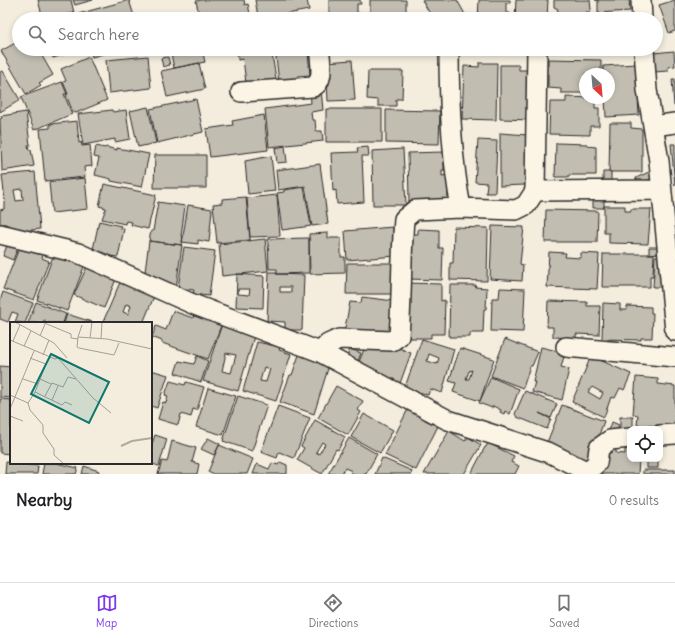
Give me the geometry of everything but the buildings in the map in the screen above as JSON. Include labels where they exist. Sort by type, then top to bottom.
[{"type":"street","points":[[641,0],[642,12]]},
{"type":"street","points":[[241,92],[313,87],[318,84],[321,79],[320,56]]},
{"type":"street","points":[[450,56],[449,108],[455,176],[461,208]]},
{"type":"street","points":[[320,352],[328,344],[339,340],[392,341],[397,339],[399,336],[402,300],[400,265],[404,219],[415,210],[461,208],[516,210],[526,205],[535,191],[537,56]]},
{"type":"street","points":[[645,56],[647,90],[659,161],[660,190],[675,331]]},
{"type":"street","points":[[653,126],[675,123]]},
{"type":"street","points":[[535,191],[660,190]]},
{"type":"street","points":[[0,234],[78,252],[195,304],[320,352],[448,420],[550,453],[584,470],[591,471],[597,463],[599,448],[610,440],[627,438]]},
{"type":"street","points":[[566,347],[675,357]]},
{"type":"street","points":[[663,435],[675,434]]}]
